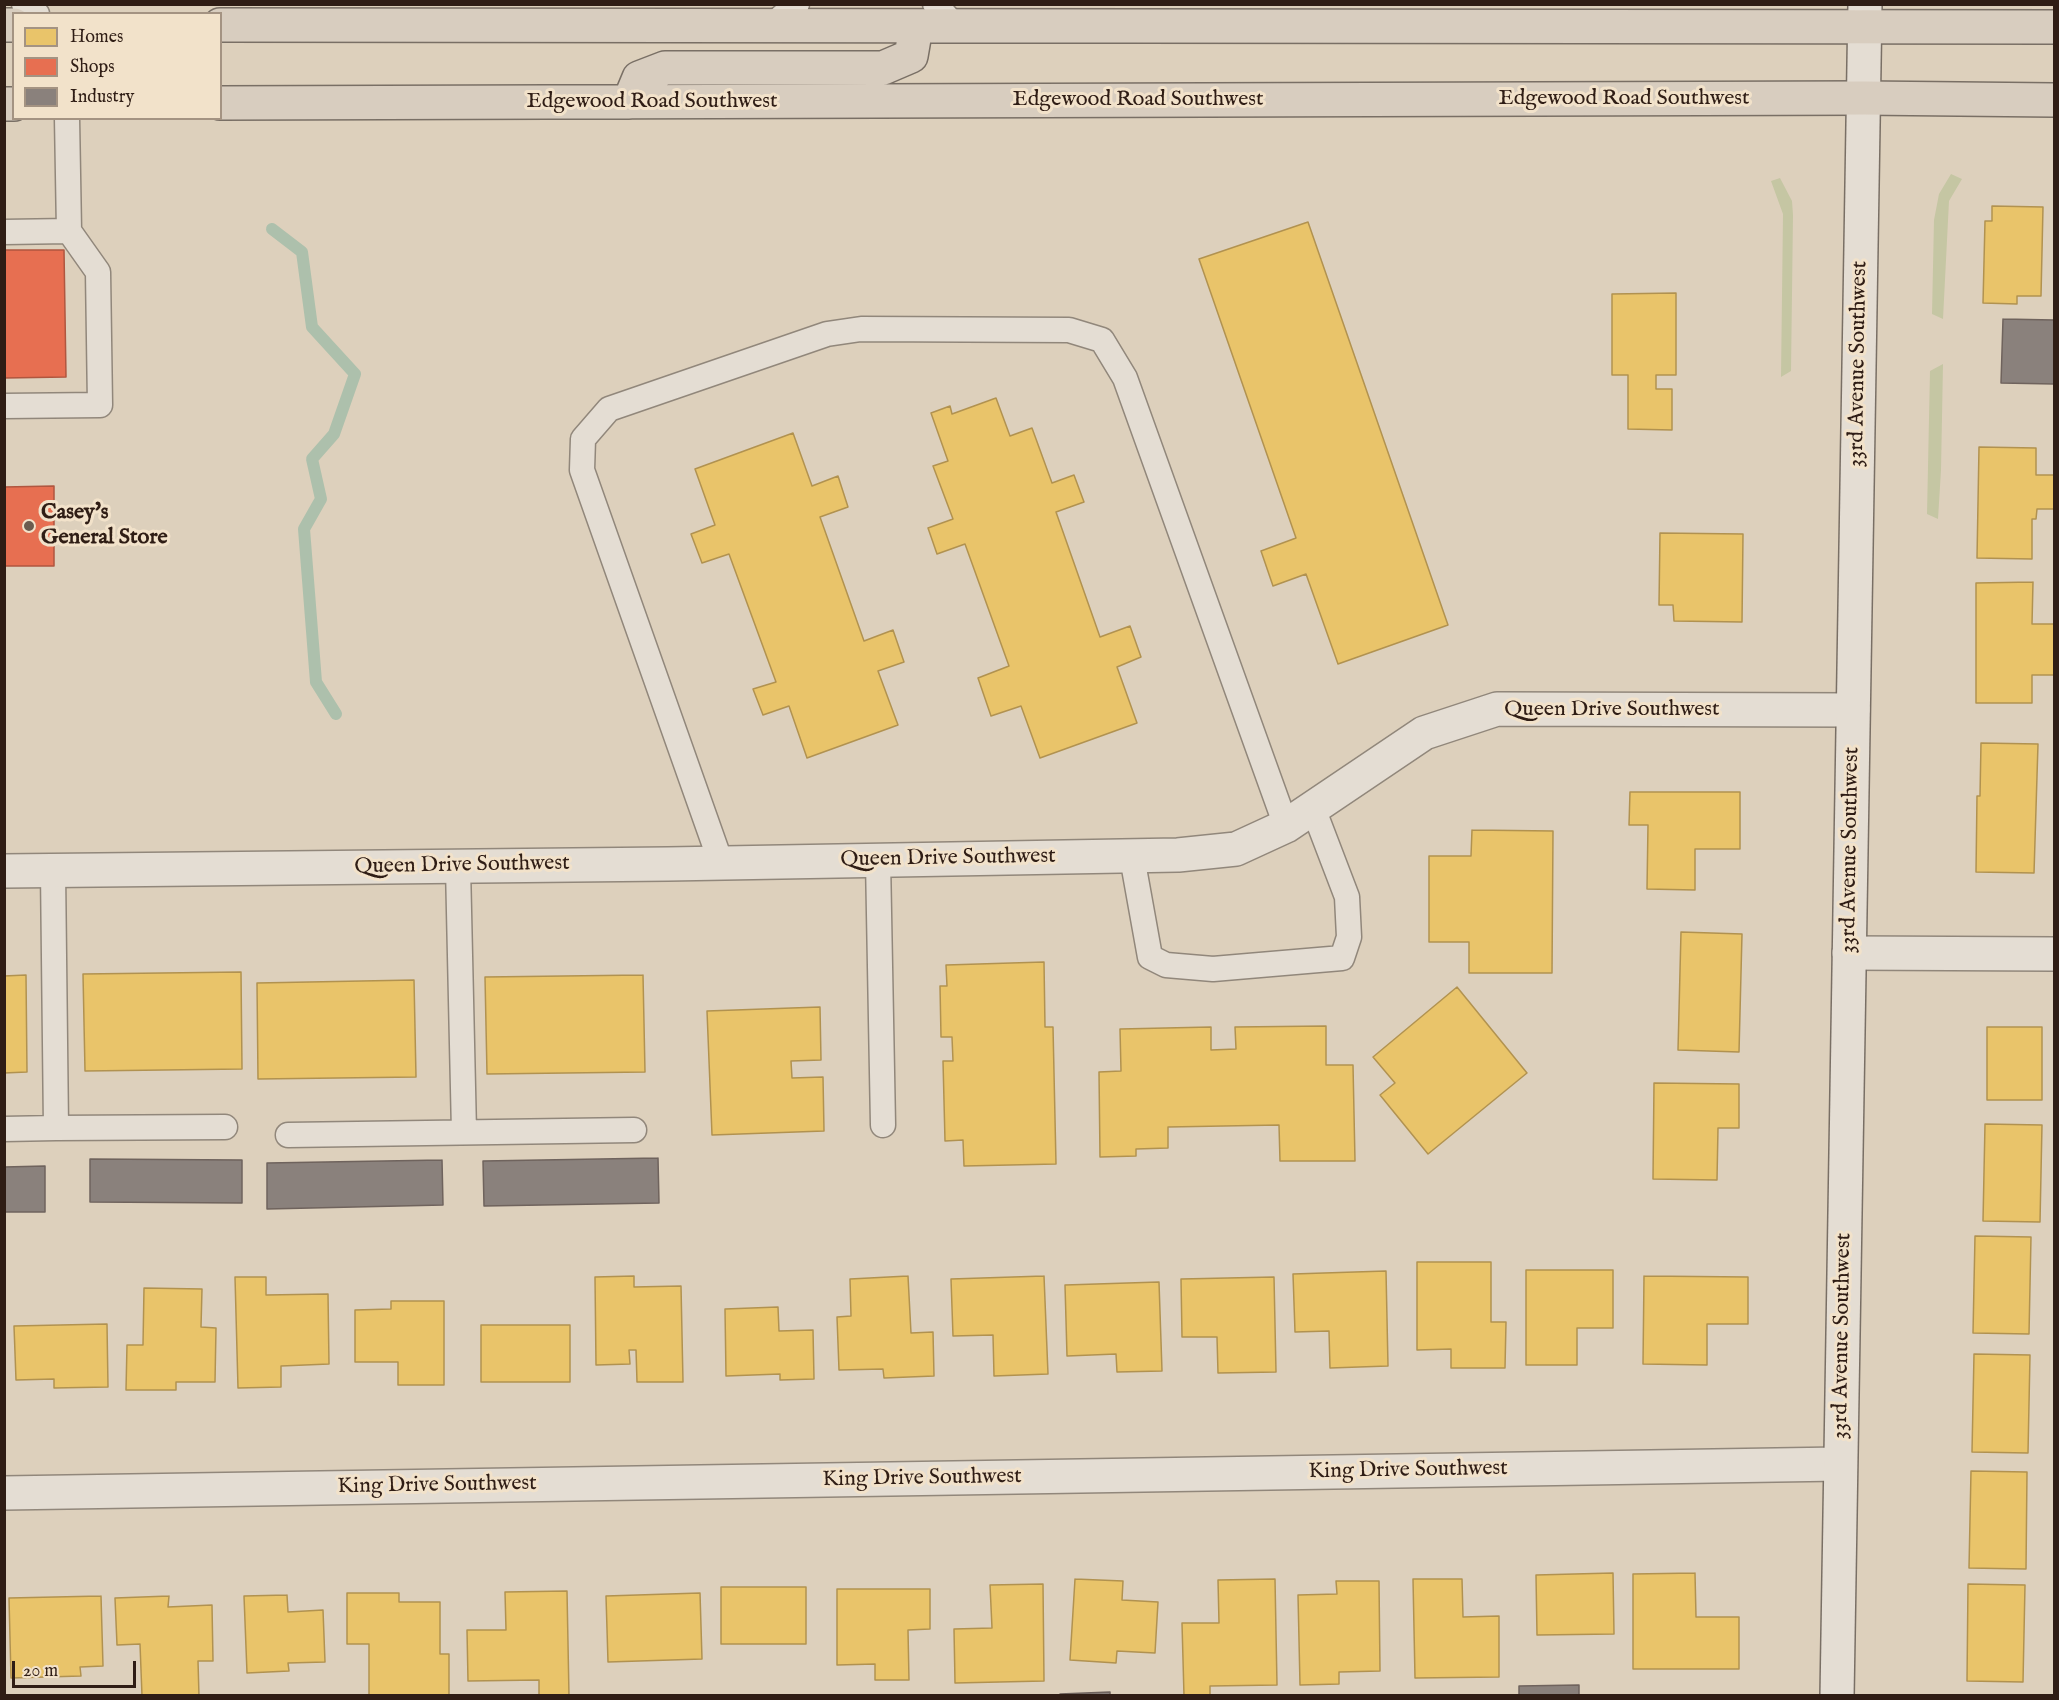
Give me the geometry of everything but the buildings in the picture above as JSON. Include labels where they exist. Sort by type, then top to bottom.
[{"type":"main road","points":[[222,25],[771,26],[935,19],[1865,16],[2055,27]]},
{"type":"main road","points":[[629,102],[639,78],[665,68],[883,68],[911,56],[935,19]]},
{"type":"main road","name":"Edgewood Road Southwest","points":[[222,103],[1864,98],[2055,100]]},
{"type":"street","name":"33rd Avenue Southwest","points":[[1837,1695],[1865,16]]},
{"type":"street","name":"Queen Drive Southwest","points":[[4,872],[1178,855],[1236,849],[1286,826],[1424,733],[1497,709],[1853,710]]},
{"type":"street","points":[[1849,953],[2055,954]]},
{"type":"street","name":"King Drive Southwest","points":[[4,1493],[1840,1464]]},
{"type":"lane","points":[[771,26],[796,4]]},
{"type":"lane","points":[[4,406],[100,405],[99,272],[69,231],[67,120]]},
{"type":"lane","points":[[4,232],[69,231]]},
{"type":"lane","points":[[721,863],[582,470],[582,439],[609,409],[827,334],[861,329],[1069,330],[1102,340],[1125,378],[1286,826]]},
{"type":"lane","points":[[1132,856],[1150,957],[1166,965],[1213,969],[1342,958],[1349,937],[1347,897],[1313,808]]},
{"type":"lane","points":[[878,860],[883,1125]]},
{"type":"lane","points":[[458,867],[464,1132]]},
{"type":"lane","points":[[52,871],[56,1128]]},
{"type":"lane","points":[[4,1129],[225,1127]]},
{"type":"lane","points":[[288,1135],[634,1130]]},
{"type":"green space","points":[[1951,174],[1962,179],[1949,201],[1943,319],[1932,314],[1934,220],[1939,194]]},
{"type":"green space","points":[[1780,178],[1792,201],[1793,215],[1791,371],[1781,377],[1783,214],[1771,181]]},
{"type":"green space","points":[[1943,364],[1938,519],[1927,514],[1930,371]]},
{"type":"waterway","points":[[272,229],[302,252],[312,327],[355,374],[334,434],[312,459],[321,499],[304,529],[316,682],[336,714]]},
{"type":"place","name":"Casey's General Store","points":[[29,526]]}]
